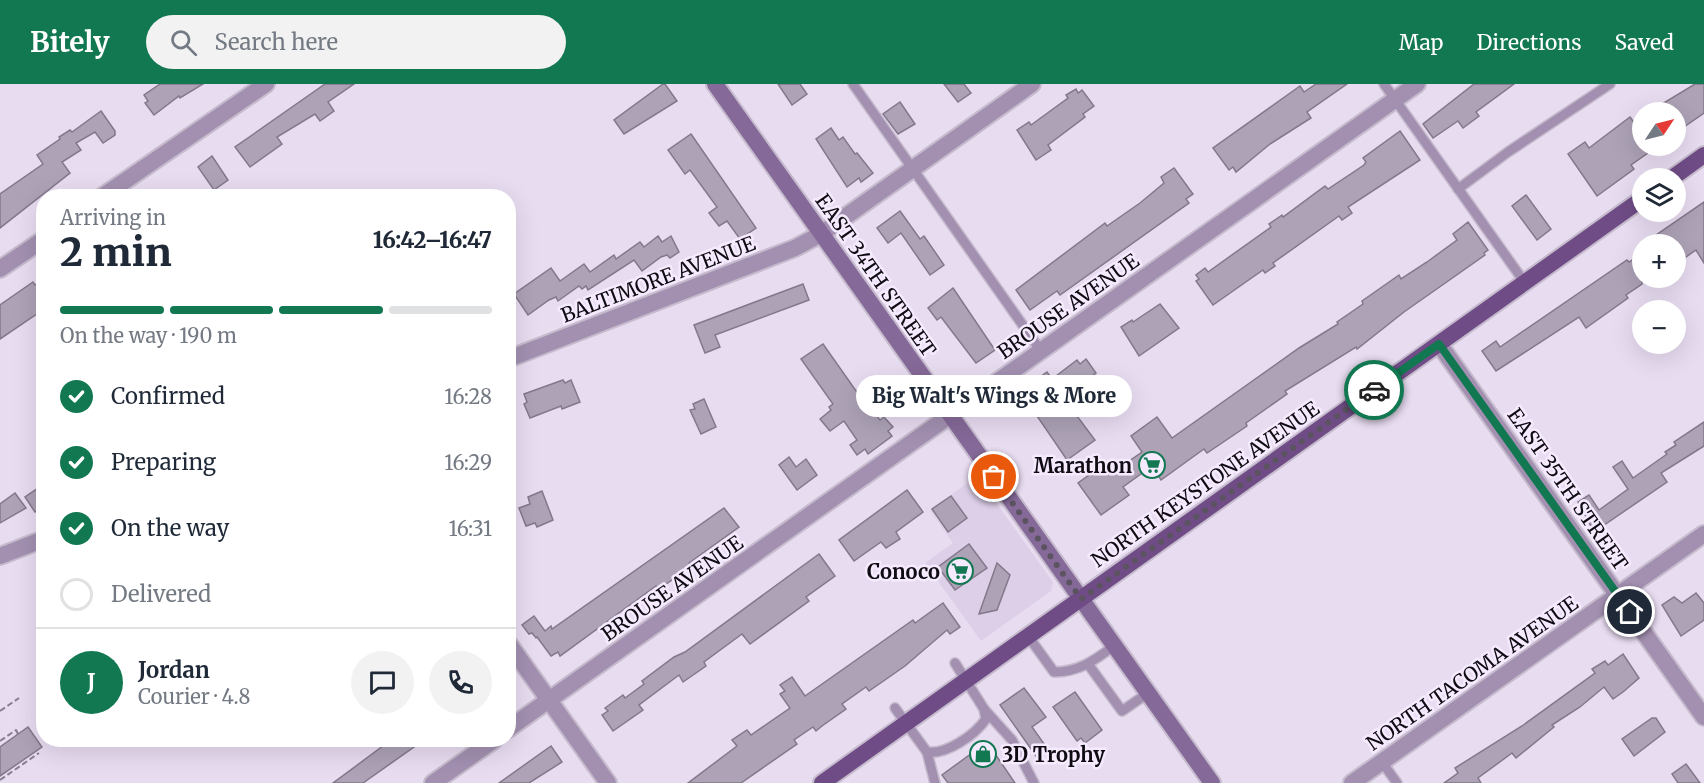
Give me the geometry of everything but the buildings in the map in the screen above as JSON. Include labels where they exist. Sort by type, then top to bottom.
[{"type":"main road","name":"EAST 34TH STREET","points":[[715,84],[1212,783]]},
{"type":"main road","points":[[1686,168],[1704,156]]},
{"type":"main road","name":"NORTH KEYSTONE AVENUE","points":[[822,783],[1632,206]]},
{"type":"street","points":[[113,189],[266,84]]},
{"type":"street","name":"BALTIMORE AVENUE","points":[[516,356],[795,248],[821,234],[1032,84]]},
{"type":"street","name":"BROUSE AVENUE","points":[[516,724],[1417,84]]},
{"type":"street","points":[[0,269],[36,244]]},
{"type":"street","name":"EAST 35TH STREET","points":[[1439,344],[1704,717]]},
{"type":"street","name":"NORTH TACOMA AVENUE","points":[[1352,783],[1704,534]]},
{"type":"street","points":[[0,556],[36,542]]},
{"type":"street","points":[[516,654],[608,783]]},
{"type":"street","points":[[433,783],[484,747]]},
{"type":"lane","points":[[853,84],[911,170],[1041,351]]},
{"type":"lane","points":[[1384,84],[1525,283]]},
{"type":"lane","points":[[1458,189],[1508,152],[1610,84]]},
{"type":"lane","points":[[1028,636],[1054,672],[1070,672],[1088,664],[1114,646]]},
{"type":"lane","points":[[955,663],[984,709],[1002,727],[1021,753],[1034,783]]},
{"type":"lane","points":[[1088,664],[1122,711],[1148,693]]},
{"type":"lane","points":[[896,708],[927,752],[935,783]]},
{"type":"lane","points":[[927,752],[945,750],[981,726],[986,718],[984,709]]},
{"type":"lane","points":[[1382,762],[1397,783]]},
{"type":"path","points":[[0,711],[19,698]]},
{"type":"path","points":[[0,741],[16,730],[18,734]]},
{"type":"path","points":[[0,780],[34,754],[39,753]]},
{"type":"shaded area","points":[[977,476],[1053,582],[1051,591],[981,641],[925,563],[953,543],[930,510]]},
{"type":"way so far","points":[[994,477],[1081,599],[1374,390]]},
{"type":"place","name":"Marathon","points":[[1152,465]]},
{"type":"place","name":"Big Walt's Wings & More","points":[[994,477]]},
{"type":"place","name":"Conoco","points":[[960,571]]},
{"type":"place","name":"3D Trophy","points":[[983,754]]},
{"type":"route","points":[[1374,390],[1439,344],[1630,612]]}]
